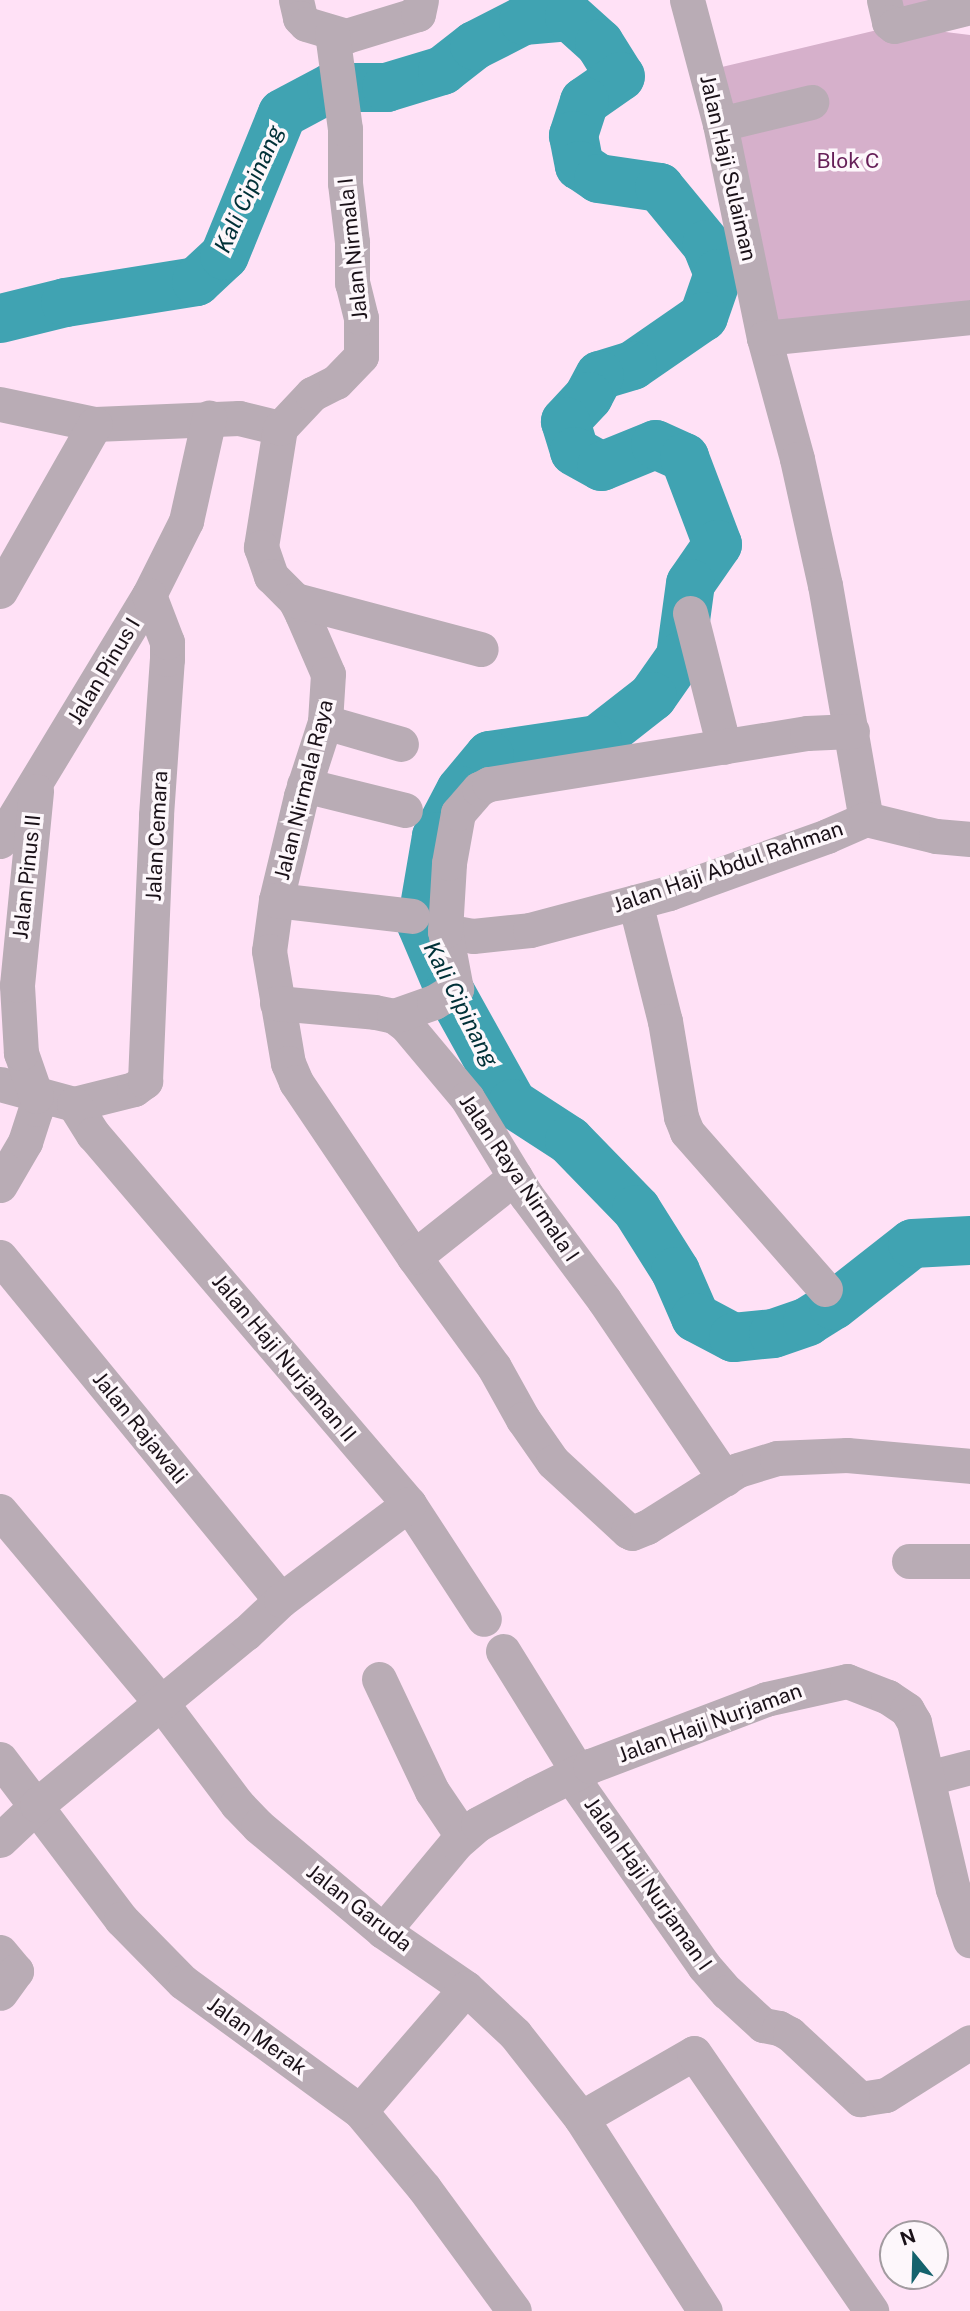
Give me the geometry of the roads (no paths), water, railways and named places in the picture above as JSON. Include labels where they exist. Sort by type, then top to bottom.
[{"type":"street","points":[[296,0],[302,20],[334,45],[346,36],[418,14],[421,0]]},
{"type":"street","name":"Jalan Haji Sulaiman","points":[[687,0],[720,124],[764,338],[797,459],[825,584],[866,819]]},
{"type":"street","points":[[884,0],[889,22],[894,26],[970,6]]},
{"type":"street","name":"Jalan Nirmala I","points":[[280,428],[312,394],[336,382],[361,356],[361,318],[352,283],[343,110],[334,45]]},
{"type":"street","points":[[720,124],[811,102]]},
{"type":"street","points":[[764,338],[970,317]]},
{"type":"street","points":[[0,404],[95,424],[239,418],[280,428]]},
{"type":"street","name":"Jalan Pinus I","points":[[37,781],[149,595],[186,521],[209,418]]},
{"type":"street","points":[[0,592],[95,424]]},
{"type":"street","name":"Jalan Nirmala Raya","points":[[280,428],[261,547],[271,576],[295,600],[328,674],[325,722],[304,785],[276,900],[269,951],[288,1063],[296,1082],[414,1257],[494,1367],[523,1419],[553,1462],[623,1528],[632,1533],[647,1527],[725,1479]]},
{"type":"street","name":"Jalan Cemara","points":[[74,1104],[134,1089],[145,1081],[156,815],[167,659],[167,642],[149,595]]},
{"type":"street","points":[[295,600],[481,649]]},
{"type":"street","points":[[690,613],[724,747]]},
{"type":"street","points":[[115,654],[167,659]]},
{"type":"street","points":[[325,722],[401,744]]},
{"type":"street","points":[[277,1003],[394,1016],[445,996],[449,863],[458,813],[479,789],[489,784],[807,733],[852,731]]},
{"type":"street","name":"Jalan Pinus II","points":[[36,1096],[20,1052],[9,961],[11,840],[37,781]]},
{"type":"street","points":[[304,785],[405,810]]},
{"type":"street","name":"Jalan Haji Abdul Rahman","points":[[445,931],[473,936],[503,935],[635,902],[778,854],[866,819],[936,835],[970,839]]},
{"type":"street","points":[[276,900],[412,916]]},
{"type":"street","points":[[635,902],[665,1021],[681,1117],[687,1132],[825,1289]]},
{"type":"street","name":"Jalan Raya Nirmala I","points":[[394,1016],[430,1051],[467,1098],[514,1177],[604,1300],[725,1479]]},
{"type":"street","points":[[0,1084],[36,1096],[74,1104]]},
{"type":"street","points":[[0,1185],[33,1123],[36,1096]]},
{"type":"street","name":"Jalan Haji Nurjaman II","points":[[74,1104],[93,1134],[409,1504],[484,1619]]},
{"type":"street","points":[[414,1257],[514,1177]]},
{"type":"street","name":"Jalan Rajawali","points":[[0,1257],[281,1600]]},
{"type":"street","points":[[725,1479],[738,1470],[777,1458],[848,1455],[970,1465]]},
{"type":"street","points":[[0,1840],[37,1805],[162,1704],[281,1600],[409,1504]]},
{"type":"street","name":"Jalan Garuda","points":[[0,1511],[162,1704],[237,1804],[258,1826],[383,1931],[466,1988],[515,2035],[581,2118],[705,2311]]},
{"type":"street","points":[[909,1561],[970,1561]]},
{"type":"street","points":[[503,1651],[574,1774]]},
{"type":"street","points":[[379,1679],[432,1791],[463,1837]]},
{"type":"street","name":"Jalan Haji Nurjaman","points":[[383,1931],[463,1837],[478,1824],[574,1774],[766,1699],[847,1681],[888,1697],[907,1710],[914,1722],[961,1886],[970,1940]]},
{"type":"street","name":"Jalan Merak","points":[[0,1759],[121,1919],[183,1982],[360,2112],[424,2188],[514,2311]]},
{"type":"street","points":[[928,1777],[970,1767]]},
{"type":"street","name":"Jalan Haji Nurjaman I","points":[[574,1774],[704,1966],[727,1992],[763,2025],[779,2028],[790,2034],[860,2099],[886,2095],[970,2042]]},
{"type":"street","points":[[360,2112],[466,1988]]},
{"type":"street","points":[[581,2118],[694,2053],[866,2309]]},
{"type":"waterway","name":"Kali Cipinang","points":[[0,318],[65,302],[196,281],[224,255],[282,113],[331,87],[386,87],[442,70],[474,45],[523,20],[569,16],[599,43],[620,76],[584,101],[573,135],[579,165],[598,178],[659,187],[706,244],[718,273],[703,316],[632,365],[599,375],[588,396],[565,421],[574,451],[601,466],[655,444],[684,457],[717,544],[690,583],[680,656],[652,696],[597,739],[489,755],[460,790],[436,836],[421,924],[449,990],[512,1103],[569,1140],[636,1209],[675,1271],[695,1317],[733,1337],[773,1333],[807,1321],[833,1305],[912,1243],[970,1240]]},
{"type":"park label","name":"Blok C","points":[[848,161]]}]
